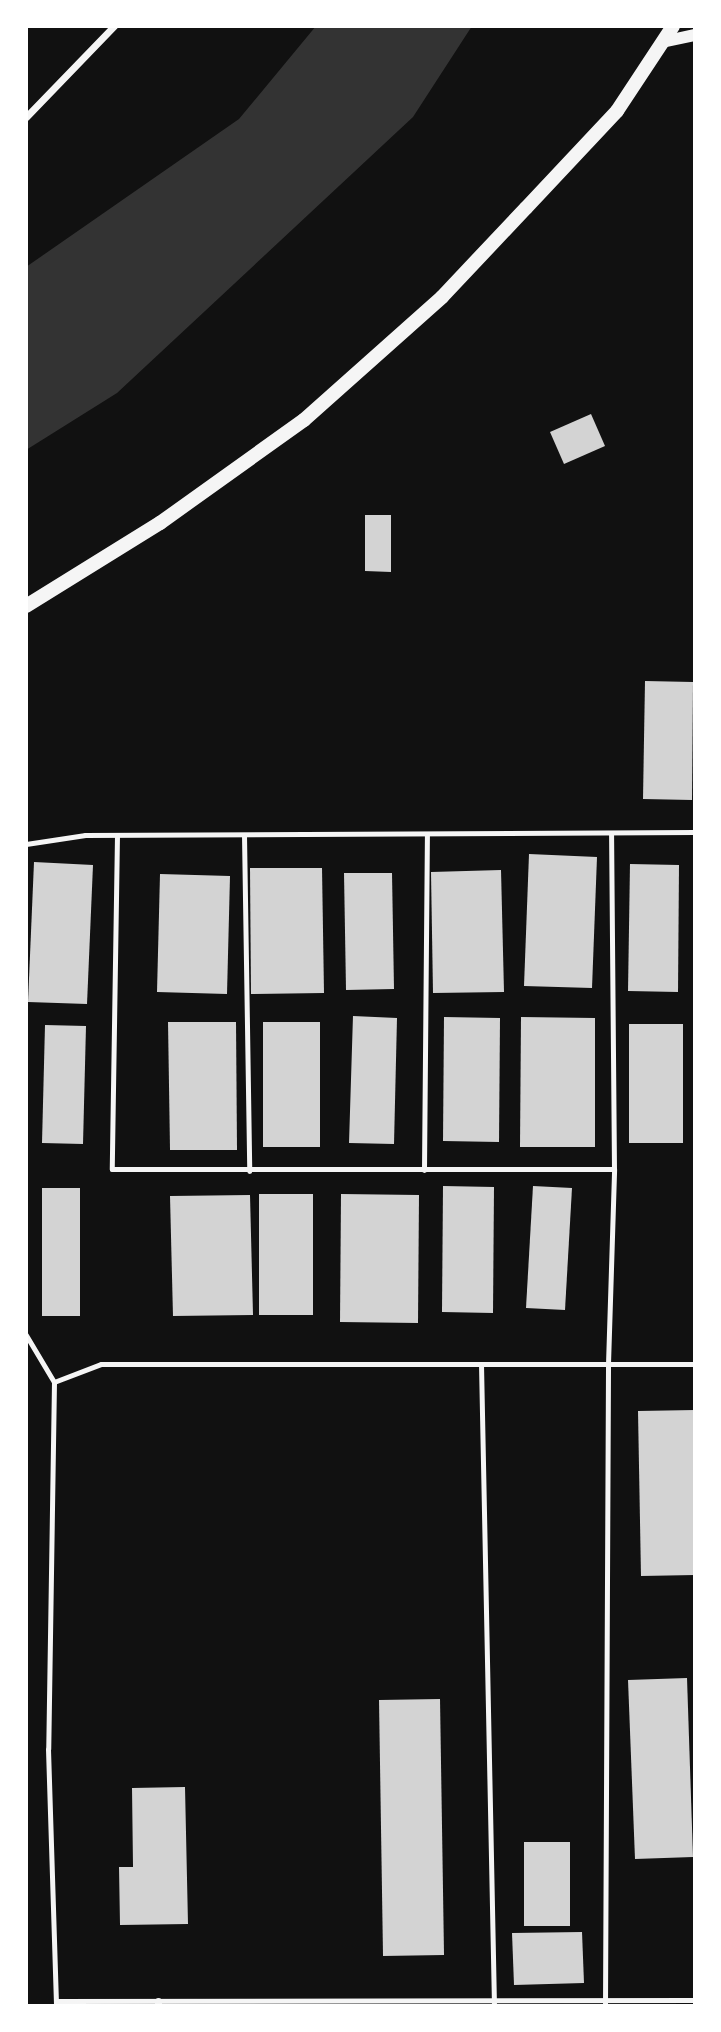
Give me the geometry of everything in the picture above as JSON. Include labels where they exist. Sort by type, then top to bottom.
[{"type":"main road","points":[[26,607],[160,523],[304,421],[442,297],[617,111],[673,26]]},
{"type":"street","points":[[26,117],[114,26]]},
{"type":"street","points":[[662,42],[695,35]]},
{"type":"lane","points":[[26,844],[85,835],[695,832]]},
{"type":"lane","points":[[605,2003],[608,1364],[614,1169],[611,833]]},
{"type":"lane","points":[[424,1170],[427,834]]},
{"type":"lane","points":[[117,835],[112,1169],[614,1169]]},
{"type":"lane","points":[[244,835],[249,1171]]},
{"type":"lane","points":[[26,1335],[54,1382],[48,1749],[57,2004],[605,2003],[695,2000]]},
{"type":"lane","points":[[54,1382],[101,1364],[695,1364]]},
{"type":"lane","points":[[481,1364],[494,2003]]},
{"type":"shaded area","points":[[316,26],[472,26],[413,117],[117,393],[26,450],[26,267],[239,119]]},
{"type":"building","points":[[591,414],[605,446],[564,464],[550,432]]},
{"type":"building","points":[[365,515],[391,515],[391,572],[365,571]]},
{"type":"building","points":[[645,681],[693,682],[692,800],[643,799]]},
{"type":"building","points":[[529,854],[597,857],[592,988],[524,986]]},
{"type":"building","points":[[34,862],[93,865],[87,1004],[28,1002]]},
{"type":"building","points":[[630,864],[679,865],[678,992],[628,991]]},
{"type":"building","points":[[250,868],[322,868],[324,993],[251,994]]},
{"type":"building","points":[[501,870],[504,992],[433,993],[431,872]]},
{"type":"building","points":[[344,873],[392,873],[394,989],[346,990]]},
{"type":"building","points":[[160,874],[230,876],[227,994],[157,992]]},
{"type":"building","points":[[353,1016],[397,1018],[394,1144],[349,1143]]},
{"type":"building","points":[[444,1017],[500,1018],[499,1142],[443,1141]]},
{"type":"building","points":[[521,1017],[595,1018],[595,1147],[520,1147]]},
{"type":"building","points":[[168,1022],[236,1022],[237,1150],[170,1150]]},
{"type":"building","points":[[263,1022],[320,1022],[320,1147],[263,1147]]},
{"type":"building","points":[[629,1024],[683,1024],[683,1143],[629,1143]]},
{"type":"building","points":[[45,1025],[86,1026],[83,1144],[42,1143]]},
{"type":"building","points":[[443,1186],[494,1187],[493,1313],[442,1312]]},
{"type":"building","points":[[533,1186],[572,1188],[565,1310],[526,1308]]},
{"type":"building","points":[[42,1188],[80,1188],[80,1316],[42,1316]]},
{"type":"building","points":[[259,1194],[313,1194],[313,1315],[259,1315]]},
{"type":"building","points":[[341,1194],[419,1195],[418,1323],[340,1322]]},
{"type":"building","points":[[250,1195],[253,1315],[173,1316],[170,1196]]},
{"type":"building","points":[[695,1410],[695,1575],[641,1576],[638,1411]]},
{"type":"building","points":[[687,1678],[693,1857],[635,1859],[628,1680]]},
{"type":"building","points":[[440,1699],[444,1955],[383,1956],[379,1700]]},
{"type":"building","points":[[185,1787],[188,1924],[120,1925],[119,1867],[133,1867],[132,1788]]},
{"type":"building","points":[[524,1842],[570,1842],[570,1926],[524,1926]]},
{"type":"building","points":[[582,1932],[584,1983],[514,1985],[512,1933]]}]
